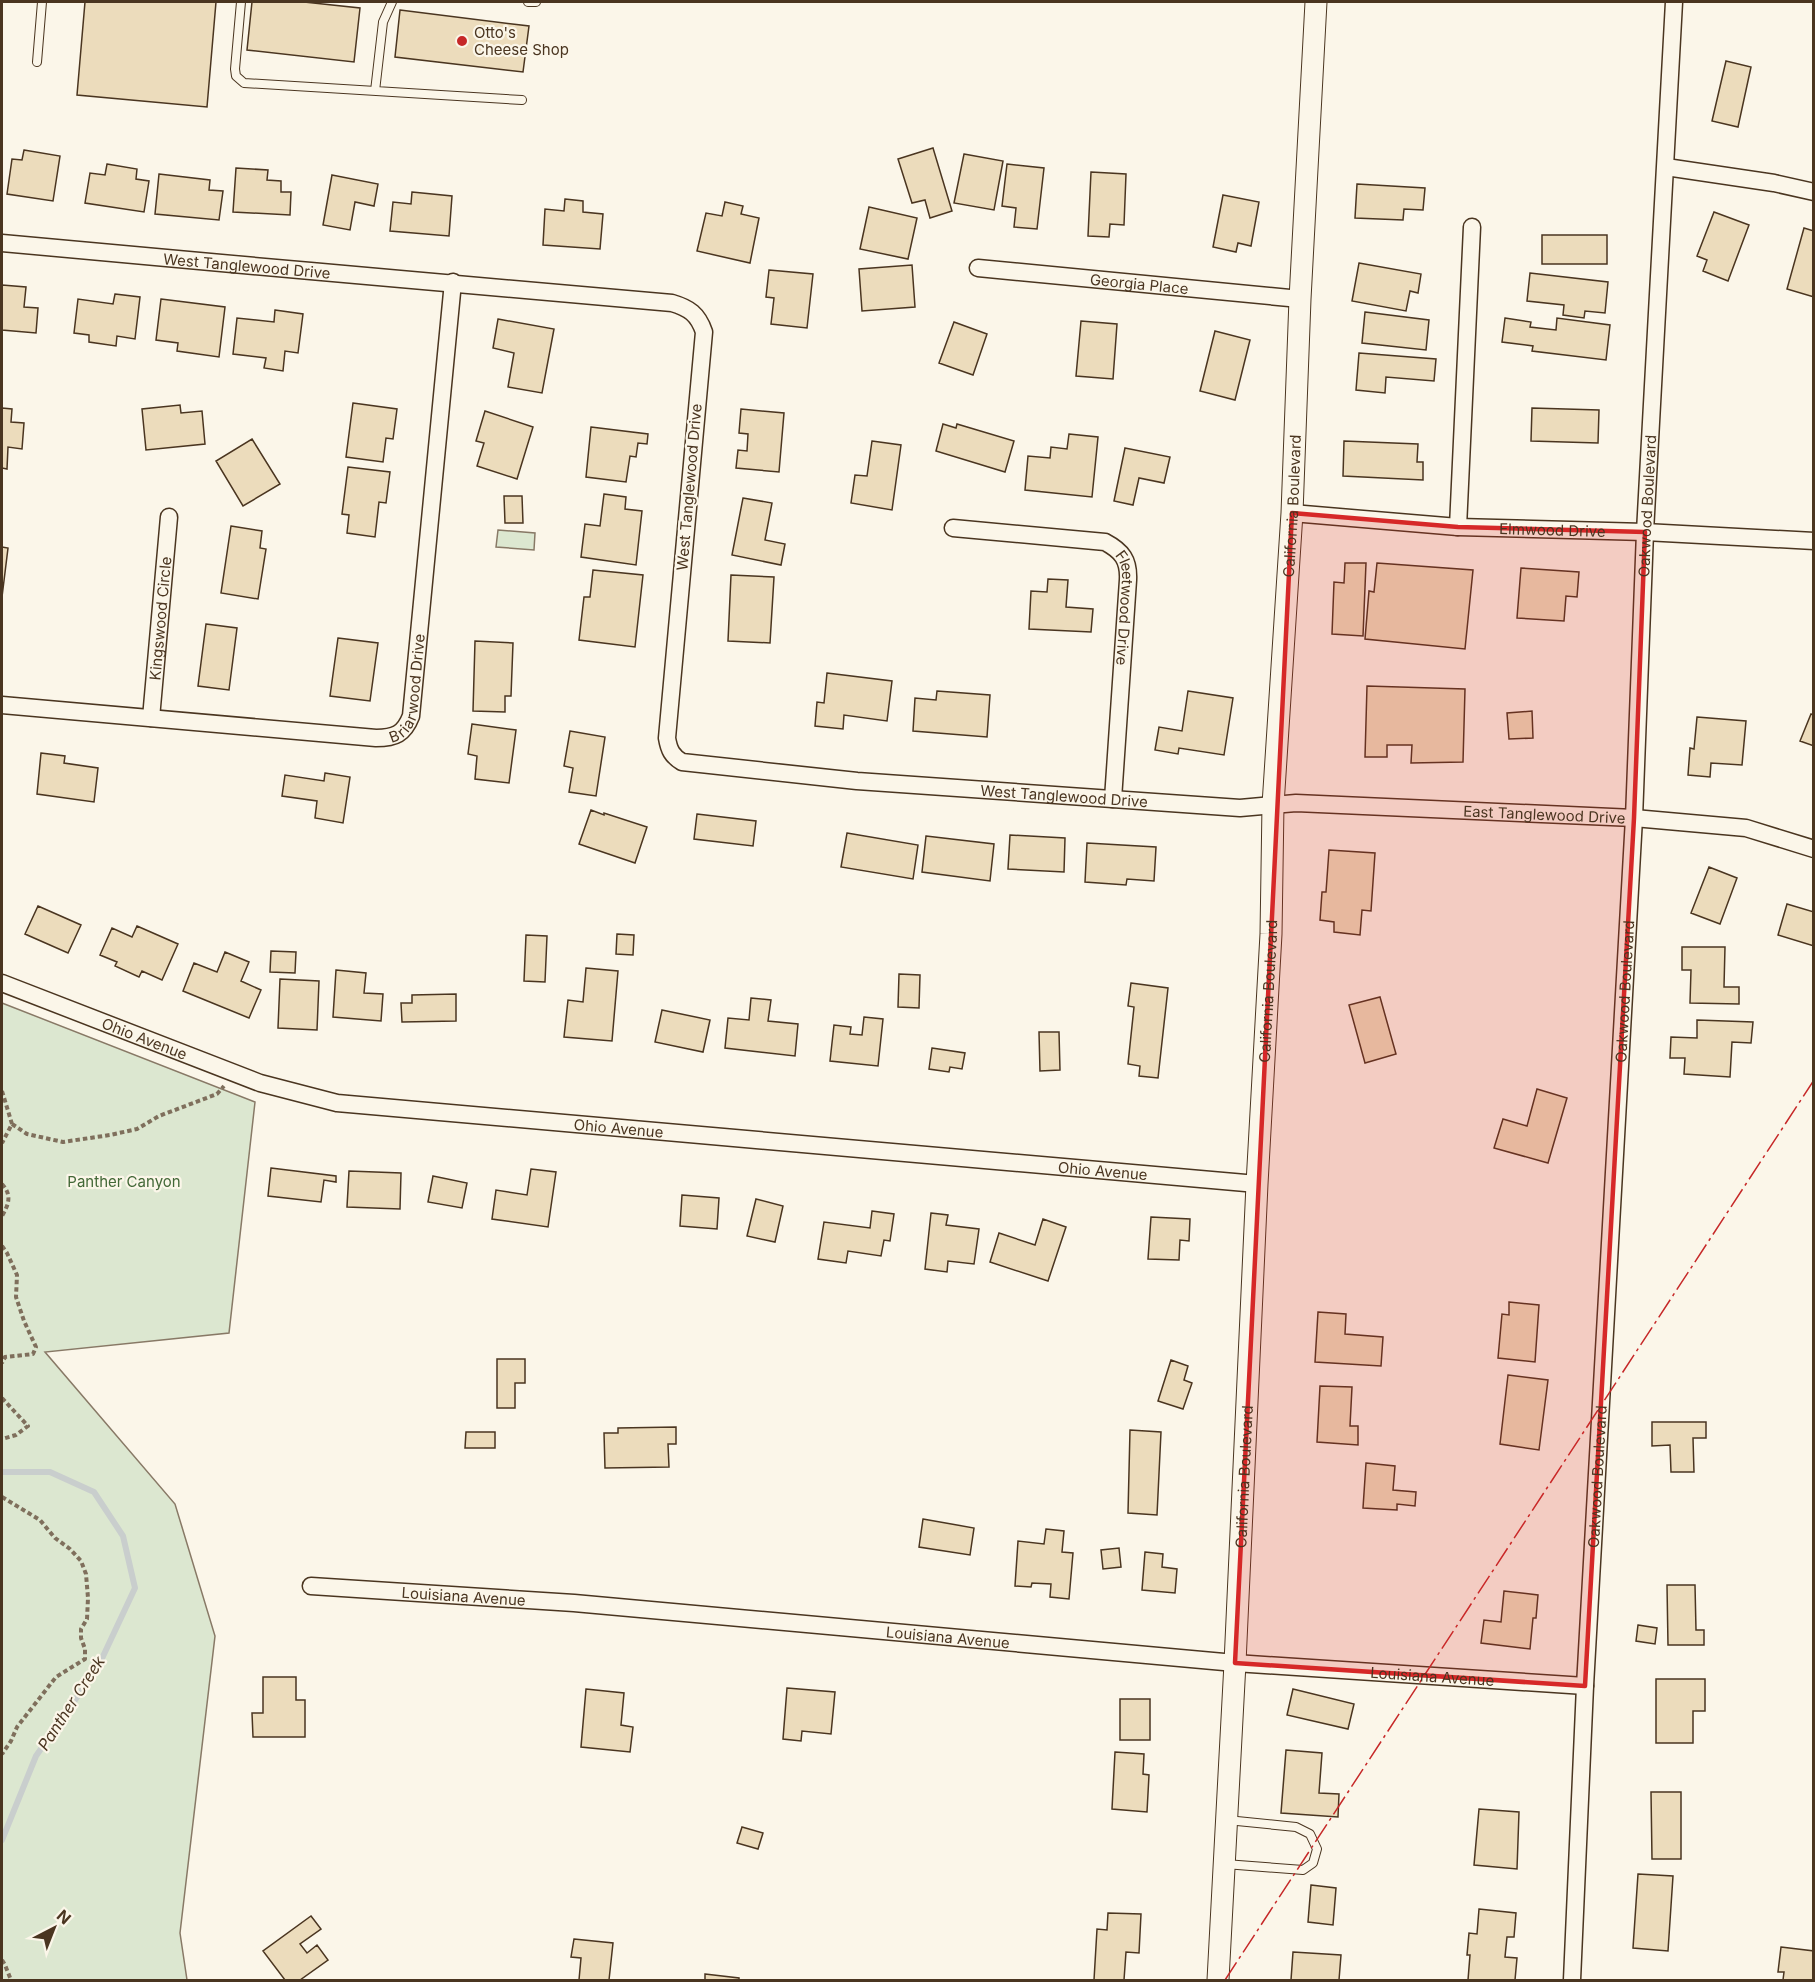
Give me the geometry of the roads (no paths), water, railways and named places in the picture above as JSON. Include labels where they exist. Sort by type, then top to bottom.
[{"type":"street","name":"California Boulevard","points":[[1218,1980],[1271,934],[1274,805],[1292,513],[1300,299],[1316,2]]},
{"type":"street","name":"Oakwood Boulevard","points":[[1572,1980],[1585,1686],[1634,818],[1645,532],[1674,2]]},
{"type":"street","points":[[1666,167],[1774,183],[1814,192]]},
{"type":"street","points":[[1458,527],[1472,227]]},
{"type":"street","name":"West Tanglewood Drive","points":[[2,243],[232,266],[453,282],[672,303],[694,312],[704,332],[666,738],[668,749],[674,757],[682,762],[857,781],[1240,808],[1274,805]]},
{"type":"street","name":"Georgia Place","points":[[978,268],[1300,299]]},
{"type":"street","name":"Briarwood Drive","points":[[2,705],[382,738],[399,735],[406,728],[411,716],[453,282]]},
{"type":"street","name":"Elmwood Drive","points":[[1292,513],[1458,527],[1645,532],[1814,541]]},
{"type":"street","name":"Kingswood Circle","points":[[151,718],[169,517]]},
{"type":"street","name":"Fleetwood Drive","points":[[953,528],[1105,542],[1118,548],[1125,557],[1129,567],[1113,799]]},
{"type":"street","name":"East Tanglewood Drive","points":[[1274,805],[1296,803],[1634,818],[1746,828],[1814,849]]},
{"type":"street","name":"Ohio Avenue","points":[[2,983],[260,1083],[337,1103],[1257,1184]]},
{"type":"street","name":"Louisiana Avenue","points":[[311,1586],[574,1603],[1235,1663],[1585,1686]]},
{"type":"lane","points":[[37,62],[42,2]]},
{"type":"lane","points":[[241,2],[235,69],[236,76],[242,81],[522,100]]},
{"type":"lane","points":[[375,91],[383,22],[392,2]]},
{"type":"lane","points":[[1224,1864],[1303,1870],[1313,1863],[1317,1849],[1310,1833],[1296,1827],[1227,1820]]},
{"type":"waterway","name":"Panther Creek","points":[[2,1472],[50,1472],[94,1492],[123,1536],[135,1588],[98,1667],[36,1756],[2,1840]]},
{"type":"place","name":"Otto's Cheese Shop","points":[[462,41]]},
{"type":"park label","name":"Panther Canyon","points":[[124,1181]]}]
